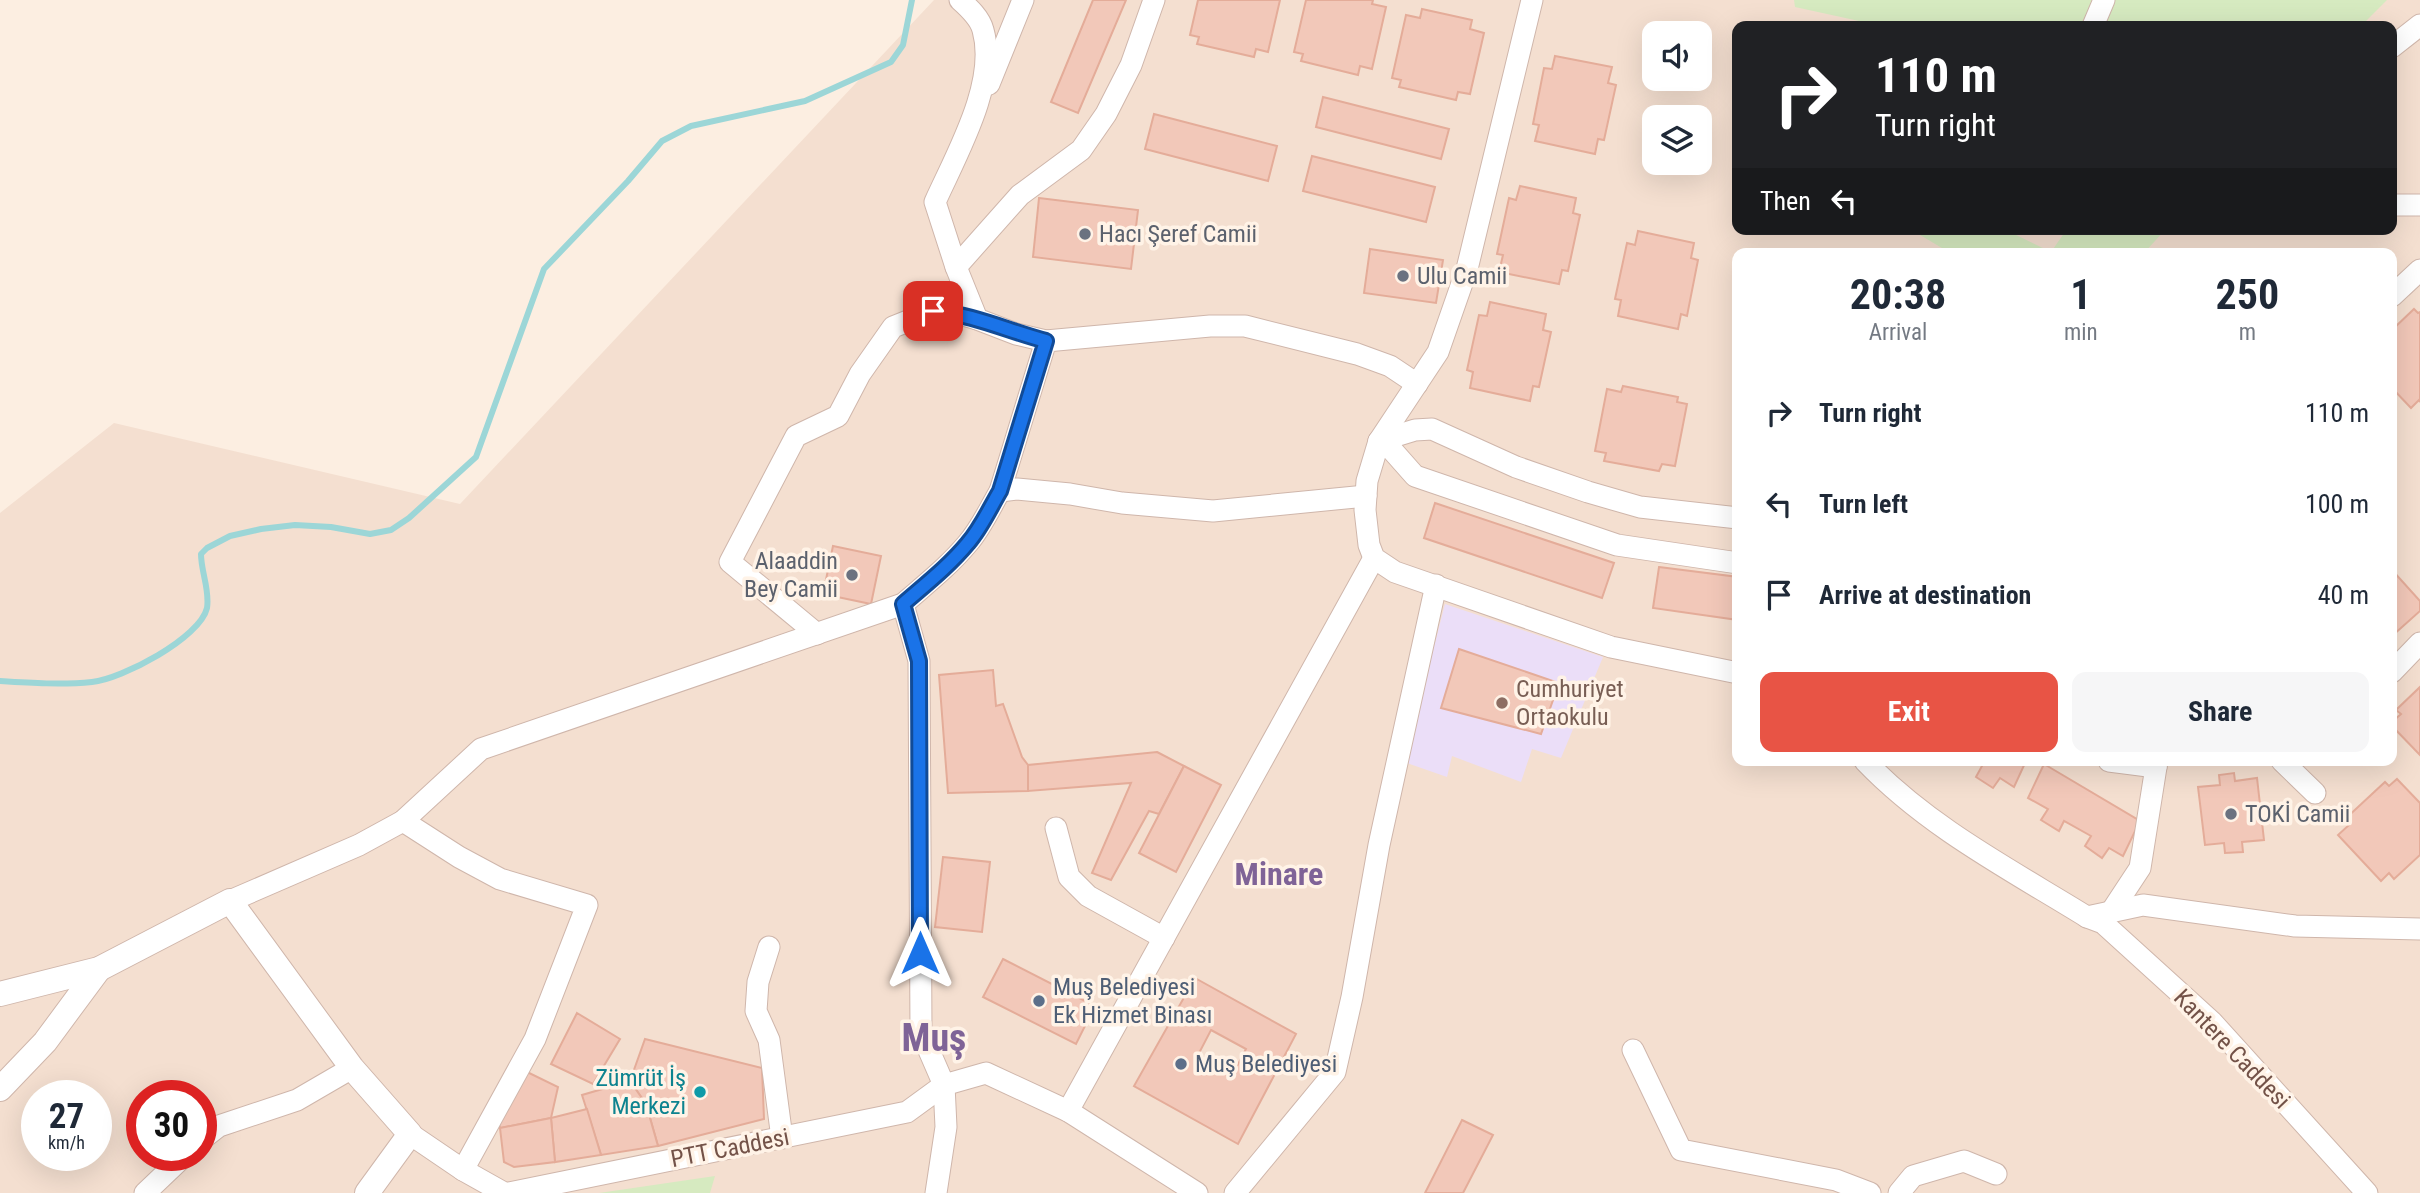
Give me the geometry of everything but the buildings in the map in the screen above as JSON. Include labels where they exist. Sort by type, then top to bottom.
[{"type":"street","points":[[960,0],[982,27],[985,42],[984,74],[973,118]]},
{"type":"street","points":[[977,319],[956,267],[935,202],[993,77],[1023,0]]},
{"type":"street","points":[[956,267],[1020,195],[1081,150],[1105,114],[1131,65],[1154,0]]},
{"type":"street","points":[[1532,0],[1467,269],[1438,352],[1379,441],[1367,481],[1365,510],[1369,545],[1374,558],[1395,572],[1611,647],[1732,672]]},
{"type":"street","points":[[2095,21],[2104,0]]},
{"type":"street","points":[[2397,43],[2420,25]]},
{"type":"street","points":[[2397,205],[2420,205]]},
{"type":"street","points":[[817,634],[730,562],[796,436],[838,416],[860,374],[893,327],[933,311],[956,313],[1016,334],[1046,341],[1210,326],[1245,326],[1357,354],[1390,366],[1417,384]]},
{"type":"street","points":[[0,994],[99,969],[230,901],[359,845],[403,821],[481,749],[903,604],[947,566],[970,541],[1000,491],[1046,341]]},
{"type":"street","points":[[1379,441],[1415,430],[1432,429],[1504,463],[1588,492],[1640,507],[1732,517]]},
{"type":"street","points":[[1379,441],[1392,450],[1415,476],[1617,545],[1732,562]]},
{"type":"street","points":[[1000,491],[1017,489],[1122,503],[1213,511],[1366,496]]},
{"type":"street","points":[[1068,1111],[1374,558]]},
{"type":"street","points":[[1235,1193],[1335,1072],[1352,998],[1379,845],[1436,585]]},
{"type":"street","points":[[903,604],[919,661],[921,1032],[944,1085],[946,1127],[936,1193]]},
{"type":"street","points":[[2397,667],[2420,643]]},
{"type":"street","name":"Kantere Caddesi","points":[[1870,766],[1884,781],[1945,828],[2087,917],[2103,923],[2212,1021],[2367,1193]]},
{"type":"street","points":[[2110,912],[2140,868],[2156,766]]},
{"type":"street","points":[[2295,766],[2315,793]]},
{"type":"street","points":[[403,821],[459,858],[500,879],[587,905],[535,1039],[463,1170]]},
{"type":"street","points":[[1056,828],[1069,877],[1088,896],[1164,938]]},
{"type":"street","points":[[230,901],[352,1068],[410,1134],[463,1170],[506,1193]]},
{"type":"street","points":[[2087,917],[2143,905],[2295,926],[2420,929]]},
{"type":"street","points":[[769,947],[758,982],[756,1012],[769,1040],[782,1138]]},
{"type":"street","points":[[0,1089],[45,1042],[99,969]]},
{"type":"street","points":[[1633,1050],[1681,1150],[1836,1180],[1870,1193]]},
{"type":"street","points":[[217,1128],[297,1100],[352,1068]]},
{"type":"street","points":[[944,1085],[986,1073],[1068,1111],[1197,1193]]},
{"type":"street","name":"PTT Caddesi","points":[[506,1193],[907,1112],[944,1085]]},
{"type":"street","points":[[367,1193],[410,1134]]},
{"type":"street","points":[[1899,1193],[1913,1176],[1964,1161],[1996,1174]]},
{"type":"street","points":[[145,1193],[168,1171]]},
{"type":"shaded area","points":[[934,0],[2420,0],[2420,1193],[0,1193],[0,513],[114,423],[460,504]]},
{"type":"shaded area","name":"Cumhuriyet Ortaokulu","points":[[1445,604],[1603,657],[1561,758],[1532,749],[1521,782],[1452,756],[1447,777],[1404,762]]},
{"type":"green space","points":[[1794,0],[2387,0],[2366,21],[1859,21],[1795,7]]},
{"type":"green space","points":[[1920,235],[2016,235],[2043,248],[1942,248]]},
{"type":"green space","points":[[2063,235],[2160,235],[2149,248],[2054,248]]},
{"type":"green space","points":[[715,1176],[710,1193],[599,1193]]},
{"type":"waterway","points":[[0,681],[58,684],[92,682],[122,673],[158,655],[190,632],[201,620],[208,601],[201,554],[230,536],[295,525],[331,527],[370,534],[391,530],[409,518],[476,457],[544,269],[628,181],[662,141],[691,126],[805,101],[891,62],[903,45],[912,0]]},
{"type":"place","name":"Hacı Şeref Camii","points":[[1085,234]]},
{"type":"place","name":"Ulu Camii","points":[[1403,276]]},
{"type":"place","name":"Alaaddin Bey Camii","points":[[852,575]]},
{"type":"place","name":"Cumhuriyet Ortaokulu","points":[[1502,703]]},
{"type":"place","name":"TOKİ Camii","points":[[2231,814]]},
{"type":"place","name":"Muş Belediyesi Ek Hizmet Binası","points":[[1039,1001]]},
{"type":"place","name":"Muş Belediyesi","points":[[1181,1064]]},
{"type":"place","name":"Zümrüt İş Merkezi","points":[[700,1092]]},
{"type":"district","name":"Minare","points":[[1279,874]]},
{"type":"district","name":"Muş","points":[[934,1038]]},
{"type":"route","points":[[920,953],[919,661],[903,604],[959,554],[990,510],[1000,491],[1046,341],[1016,334],[956,313],[933,311]]}]
